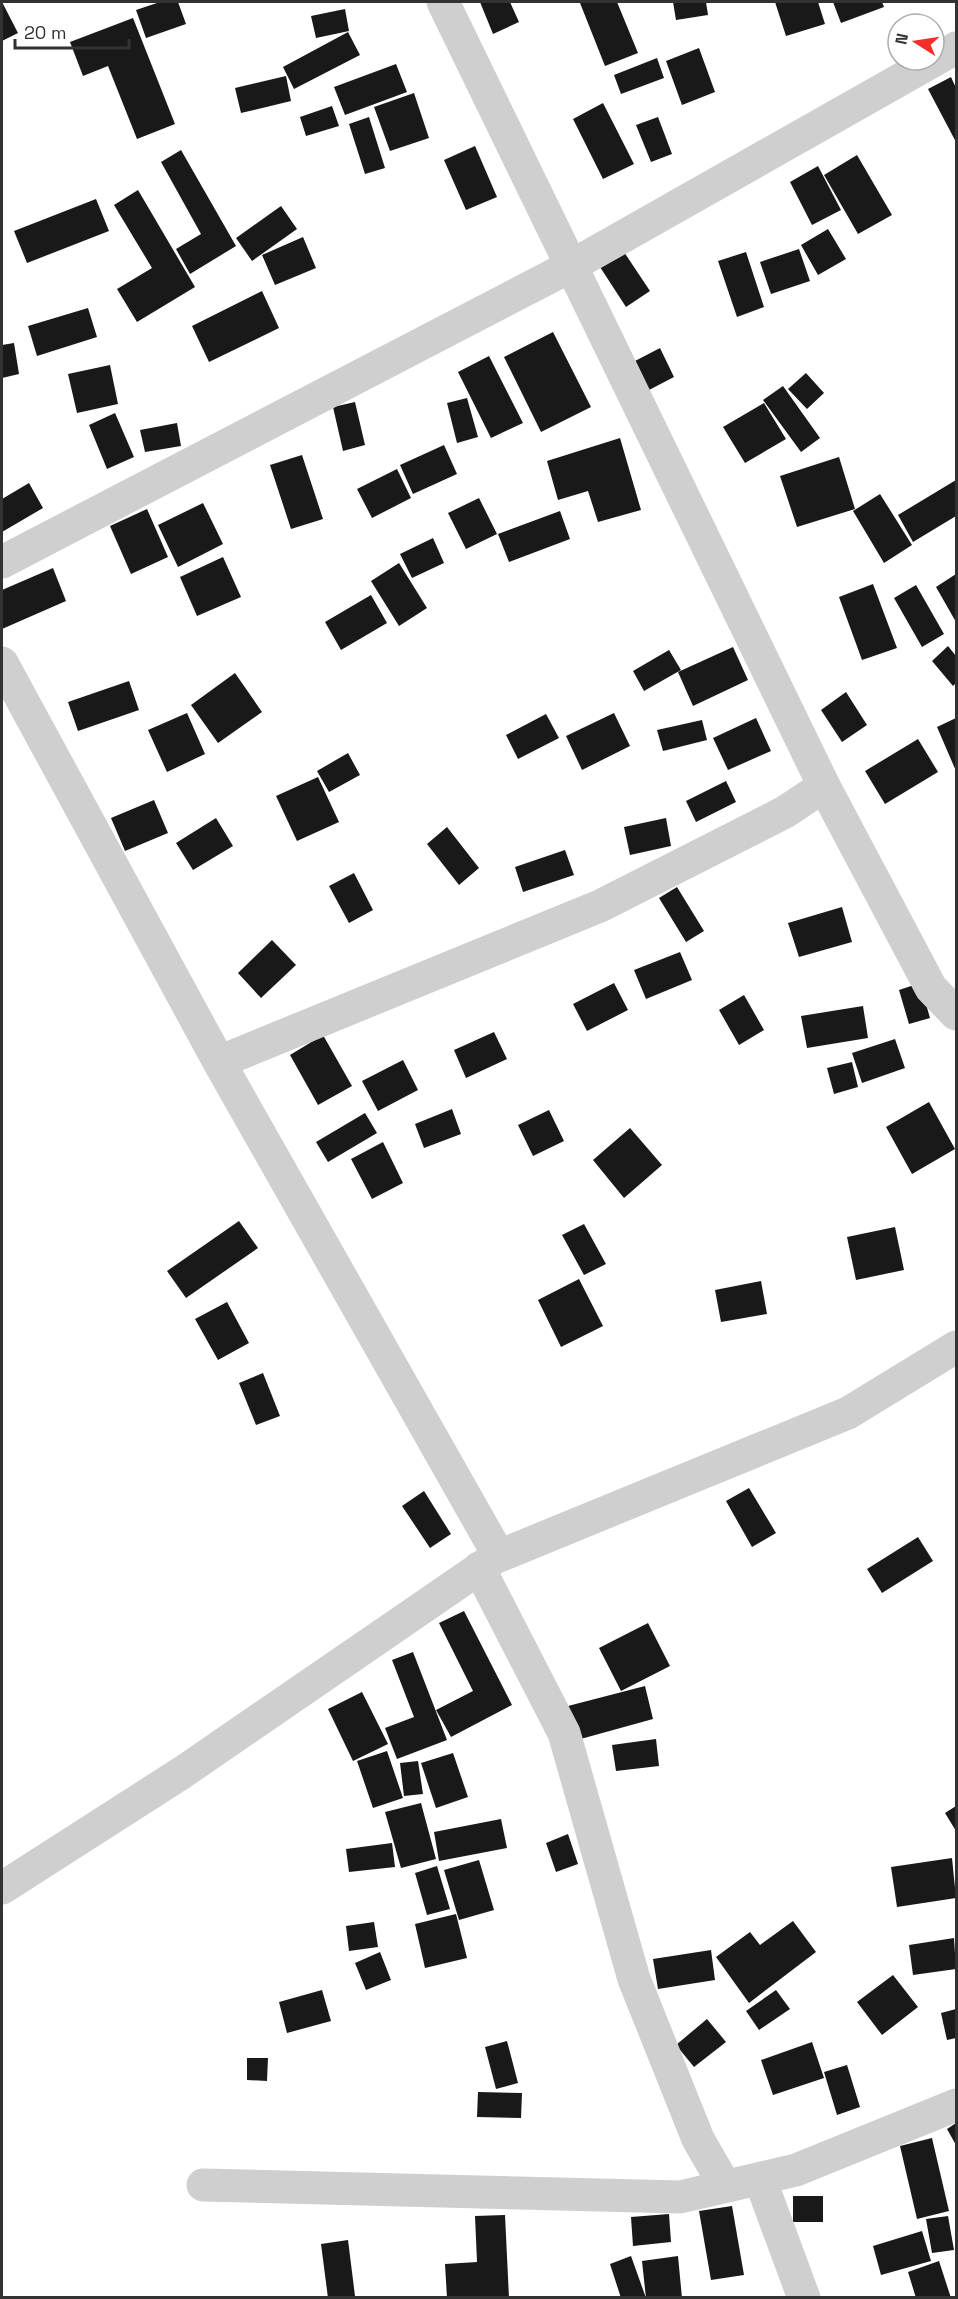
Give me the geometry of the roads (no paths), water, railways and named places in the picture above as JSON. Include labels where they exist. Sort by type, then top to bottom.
[{"type":"street","points":[[443,2],[824,786],[931,988],[957,1014]]},
{"type":"street","points":[[2,562],[571,266],[957,48]]},
{"type":"street","points":[[2,663],[489,1562],[564,1733],[634,1979],[698,2139],[725,2186]]},
{"type":"street","points":[[219,1062],[600,906],[785,812],[824,786]]},
{"type":"street","points":[[2,1888],[183,1772],[489,1562],[848,1413],[957,1347]]},
{"type":"street","points":[[203,2185],[680,2196],[796,2170],[957,2105]]},
{"type":"street","points":[[760,2179],[804,2298]]}]
